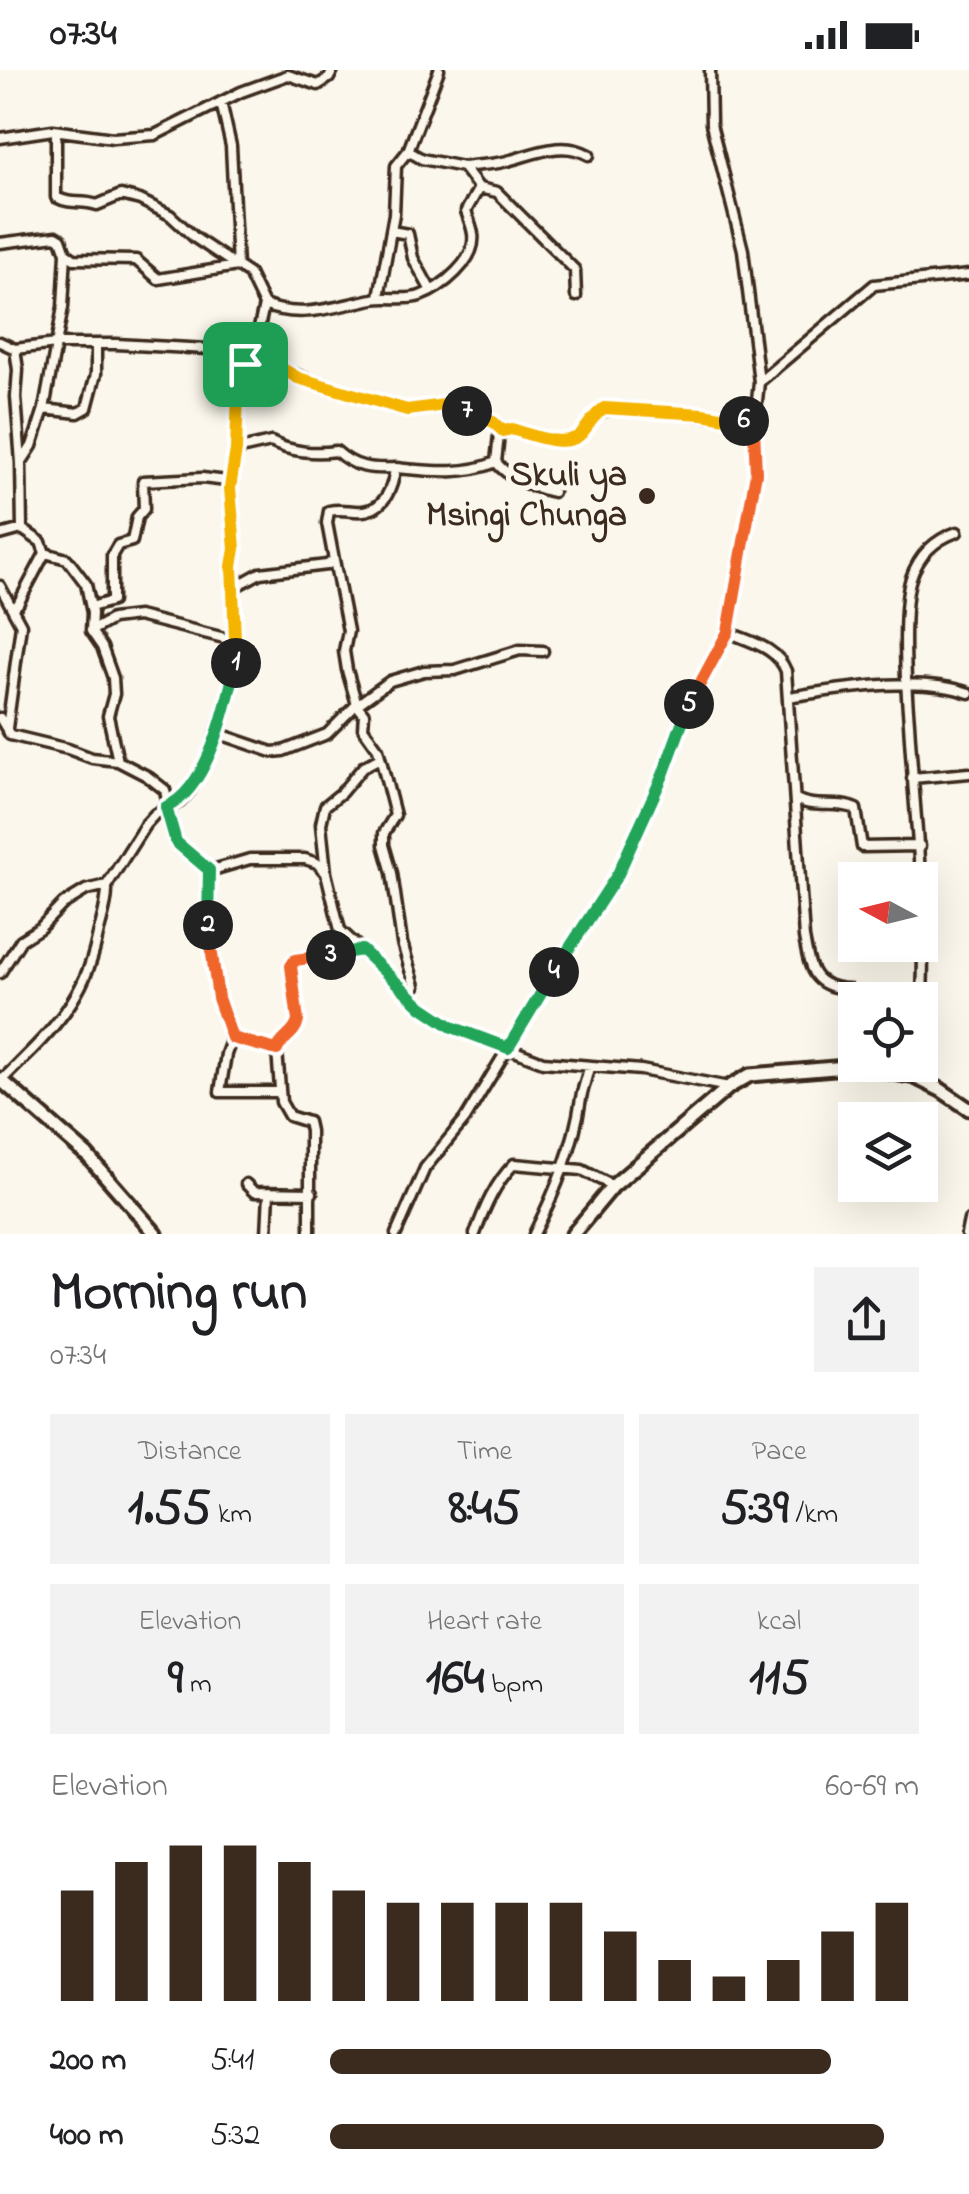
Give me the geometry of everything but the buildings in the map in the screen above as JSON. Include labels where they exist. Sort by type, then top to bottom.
[{"type":"street","points":[[0,138],[56,131],[113,138],[155,135],[288,75],[318,85],[333,70]]},
{"type":"street","points":[[380,297],[396,166],[408,151],[439,70]]},
{"type":"street","points":[[396,1234],[425,1168],[464,1119],[618,874],[663,775],[686,710],[728,632],[756,473],[754,429],[759,382],[743,250],[711,124],[710,70]]},
{"type":"street","points":[[221,102],[231,146],[238,266]]},
{"type":"street","points":[[56,131],[56,197],[73,204],[97,205],[121,194],[170,215],[194,238],[249,274],[264,305],[238,392],[230,488],[236,664],[217,733],[190,790],[180,802],[166,807],[145,824],[107,885],[92,967],[77,997],[44,1040],[1,1080],[78,1146],[156,1234]]},
{"type":"street","points":[[408,151],[422,160],[463,167],[498,163],[548,149],[574,147],[589,155]]},
{"type":"street","points":[[463,167],[479,188]]},
{"type":"street","points":[[264,305],[298,312],[338,308],[380,297],[417,297],[443,285],[470,251],[474,236],[466,211],[479,188]]},
{"type":"street","points":[[479,188],[497,192],[574,270],[576,296]]},
{"type":"street","points":[[391,231],[408,234],[414,258],[430,290]]},
{"type":"street","points":[[0,243],[56,236],[66,253],[63,307],[44,409],[32,446],[20,463]]},
{"type":"street","points":[[66,253],[74,258],[136,260],[158,279],[238,266]]},
{"type":"street","points":[[759,382],[874,284],[969,275]]},
{"type":"street","points":[[0,342],[14,349],[56,344],[208,350],[245,364],[281,368],[298,378],[407,410],[452,404],[493,422],[503,431]]},
{"type":"street","points":[[44,409],[78,413],[87,408],[96,374],[96,345]]},
{"type":"street","points":[[14,349],[18,370],[22,528]]},
{"type":"street","points":[[554,492],[536,489],[500,468],[496,462],[499,434],[512,429],[566,442],[580,436],[591,418],[604,408],[740,418],[754,429]]},
{"type":"street","points":[[236,450],[271,442],[295,450],[336,452],[366,469],[453,472],[496,462]]},
{"type":"street","points":[[395,468],[388,496],[371,508],[329,511],[327,523],[348,630],[344,651],[357,705],[364,714],[363,728],[378,748],[395,815],[384,833],[384,845],[402,943],[412,972],[414,986],[408,994]]},
{"type":"street","points":[[91,607],[112,601],[112,555],[118,545],[132,542],[137,517],[144,510],[143,481],[202,478],[226,480],[230,488]]},
{"type":"street","points":[[0,534],[22,528]]},
{"type":"street","points":[[12,608],[18,604],[45,553],[41,542],[22,528]]},
{"type":"street","points":[[923,982],[920,846],[906,686],[910,580],[932,544],[957,532]]},
{"type":"street","points":[[45,553],[67,558],[86,584],[91,631],[102,647],[113,678],[114,694],[108,716],[118,761]]},
{"type":"street","points":[[233,588],[260,574],[327,566],[334,560]]},
{"type":"street","points":[[0,586],[22,625],[7,728]]},
{"type":"street","points":[[91,631],[112,619],[138,616],[236,641]]},
{"type":"street","points":[[728,632],[754,642],[782,660],[788,677],[804,938],[811,970],[830,987],[838,988]]},
{"type":"street","points":[[217,733],[272,752],[283,751],[327,734],[384,683],[415,673],[455,670],[520,650],[544,651]]},
{"type":"street","points":[[788,697],[878,686],[951,686],[969,693]]},
{"type":"street","points":[[0,718],[10,735],[92,758],[118,761],[147,776],[165,790],[176,842],[209,870]]},
{"type":"street","points":[[380,758],[363,767],[342,793],[325,806],[321,824],[326,873],[340,930],[408,994],[452,1027],[543,1062],[641,1070],[729,1088]]},
{"type":"street","points":[[912,778],[969,773]]},
{"type":"street","points":[[796,799],[809,806],[856,808],[862,847],[920,846]]},
{"type":"street","points":[[209,870],[250,860],[305,859],[316,862],[326,873]]},
{"type":"street","points":[[209,870],[208,927],[218,998],[232,1038],[220,1092],[280,1092]]},
{"type":"street","points":[[0,973],[21,940],[40,928],[63,904],[86,890],[107,885]]},
{"type":"street","points":[[310,1234],[308,1122],[289,1116],[281,1102],[277,1050],[298,1021],[291,966],[295,960],[362,950]]},
{"type":"street","points":[[232,1038],[277,1050]]},
{"type":"street","points":[[534,1234],[556,1193],[580,1121],[581,1095],[589,1067]]},
{"type":"street","points":[[572,1234],[613,1186],[729,1088],[750,1076],[838,1068]]},
{"type":"street","points":[[932,1082],[969,1108]]},
{"type":"street","points":[[475,1234],[483,1211],[514,1164],[582,1170],[613,1186]]},
{"type":"street","points":[[246,1184],[254,1192],[312,1193]]},
{"type":"street","points":[[267,1234],[269,1193]]},
{"type":"street","points":[[966,1234],[969,1220]]},
{"type":"place","name":"Skuli ya Msingi Chunga","points":[[647,496]]},
{"type":"route","points":[[245,364],[281,368],[298,378],[407,410],[452,404],[493,422],[503,431],[512,429],[566,442],[580,436],[591,418],[604,408],[740,418],[754,429],[756,473],[728,632],[686,710],[663,775],[618,874],[508,1048],[452,1027],[422,1007],[362,950],[295,960],[291,966],[298,1021],[277,1050],[232,1038],[224,1018],[208,927],[209,870],[176,842],[166,807],[180,802],[205,765],[236,664],[230,488],[238,392],[245,364]]}]
